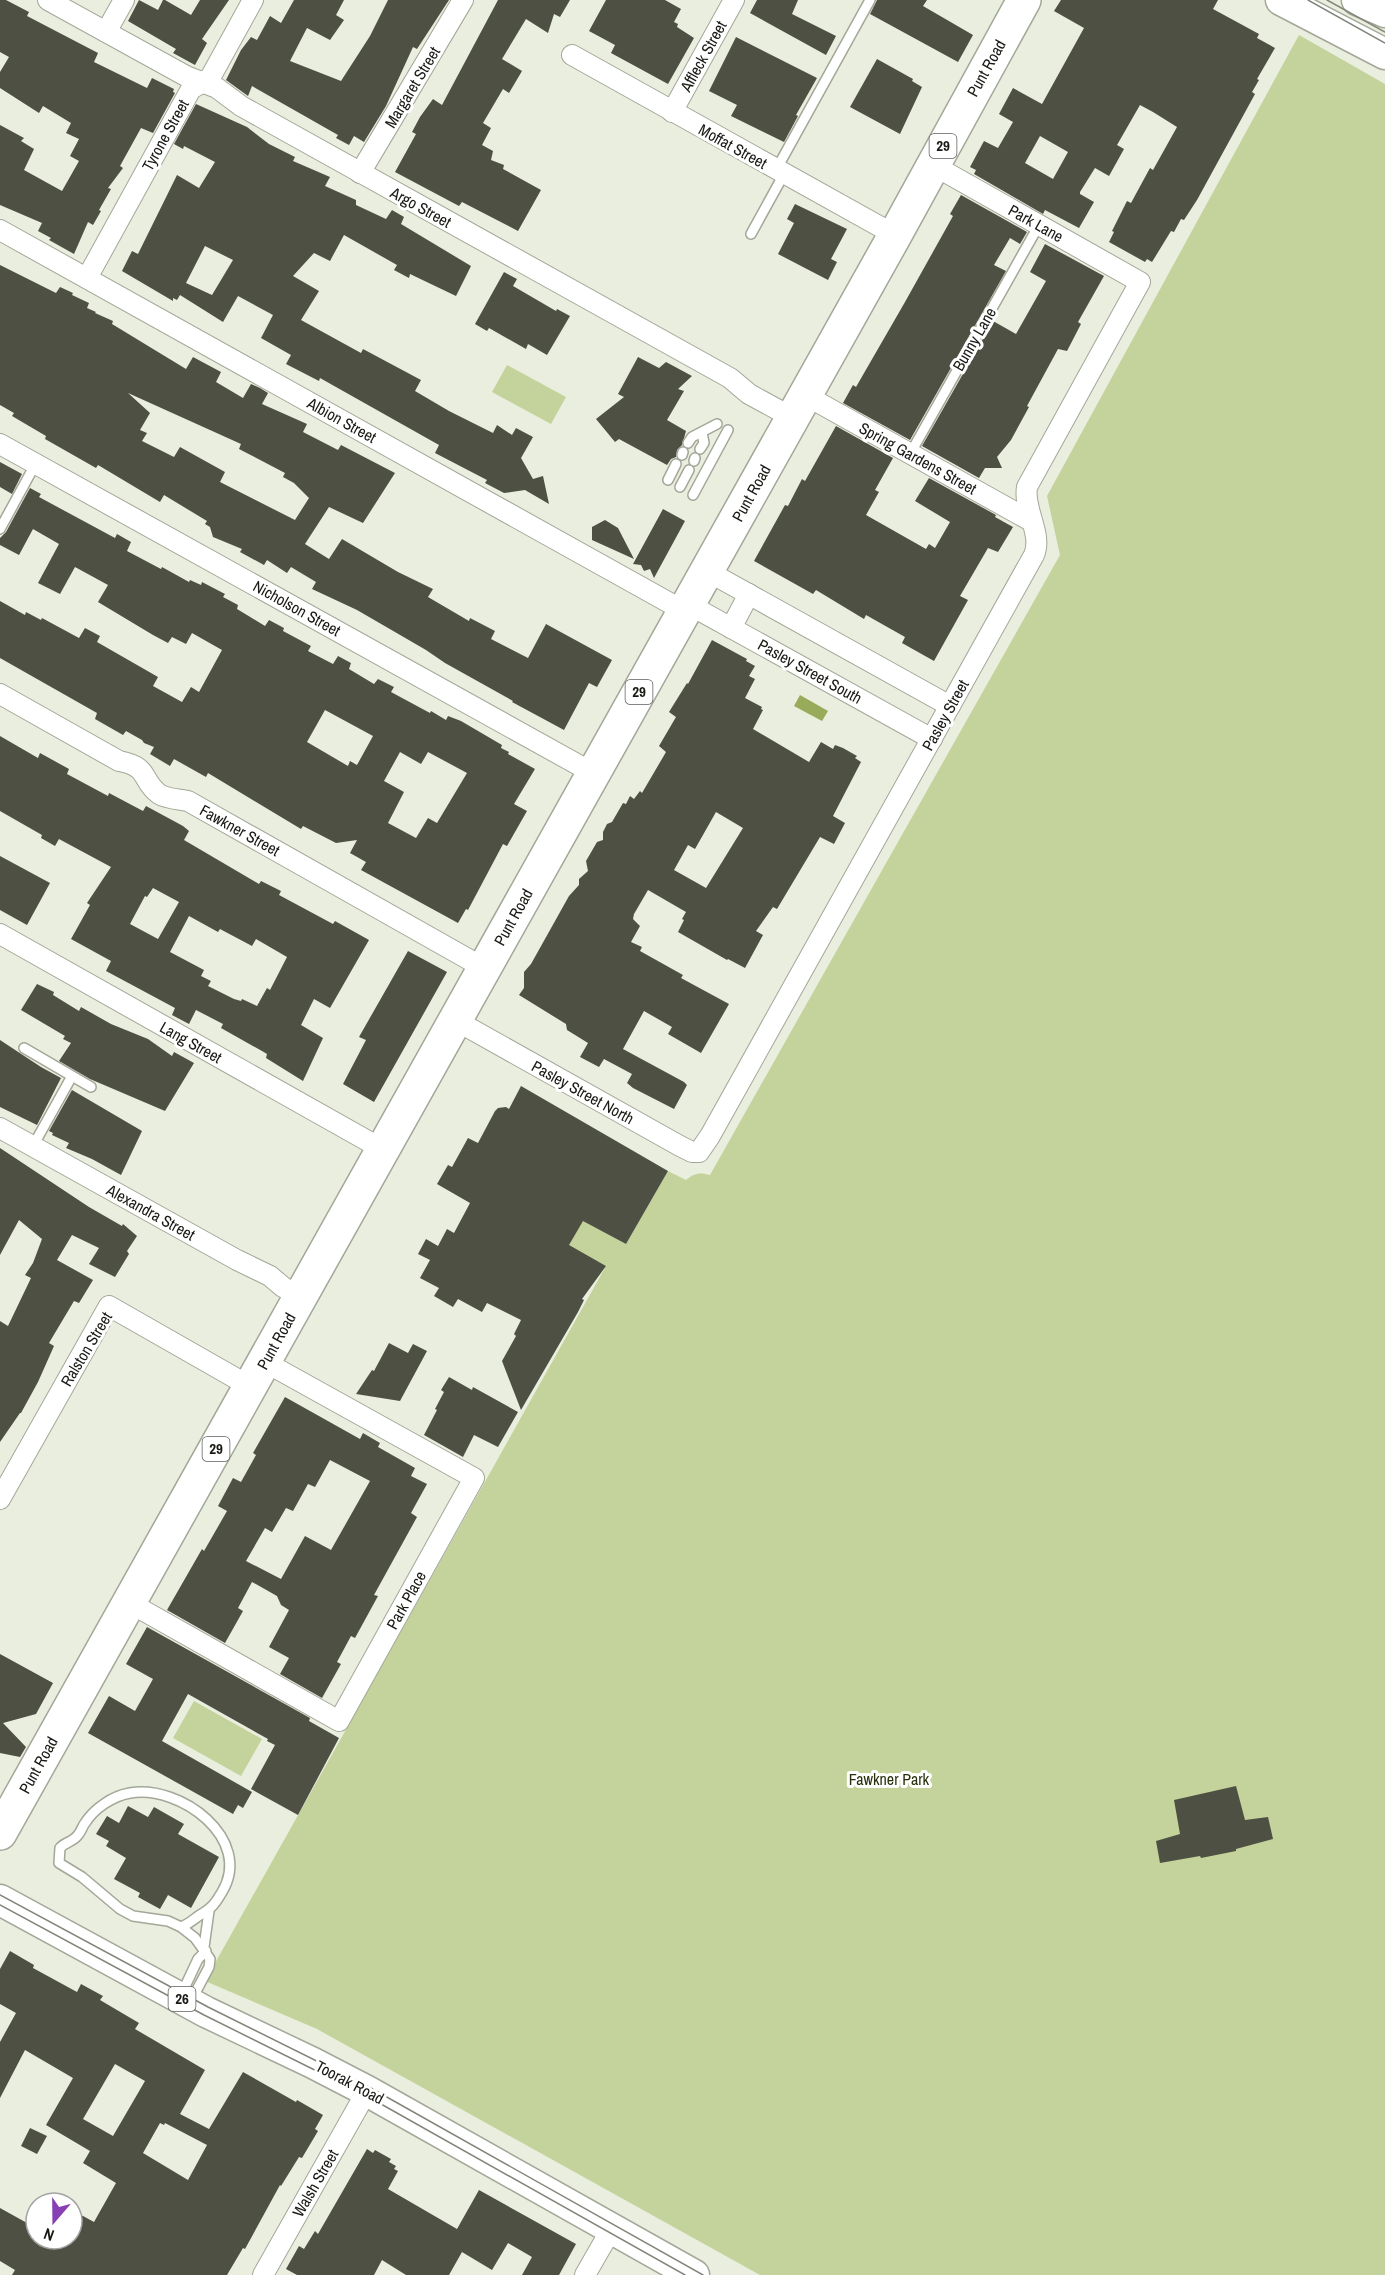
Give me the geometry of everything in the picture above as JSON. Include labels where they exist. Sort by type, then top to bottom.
[{"type":"highway","name":"Punt Road","points":[[0,1833],[895,235],[1023,0]]},
{"type":"main road","points":[[1281,0],[1385,54]]},
{"type":"main road","points":[[1357,0],[1385,12]]},
{"type":"main road","name":"Toorak Road","points":[[0,1900],[185,2001],[367,2091],[694,2275]]},
{"type":"street","name":"Argo Street","points":[[48,0],[186,76],[217,88],[241,106],[730,378],[749,394],[799,407]]},
{"type":"street","points":[[106,32],[124,0]]},
{"type":"street","name":"Tyrone Street","points":[[87,278],[191,89],[210,78],[253,0]]},
{"type":"street","name":"Margaret Street","points":[[360,173],[463,0]]},
{"type":"street","name":"Affleck Street","points":[[672,112],[734,0]]},
{"type":"street","name":"Moffat Street","points":[[572,55],[895,235]]},
{"type":"street","name":"Park Lane","points":[[933,165],[1140,282]]},
{"type":"street","name":"Albion Street","points":[[0,230],[686,608]]},
{"type":"street","name":"Pasley Street","points":[[708,1140],[1034,555],[1037,545],[1025,495],[1027,487],[1140,282]]},
{"type":"street","name":"Spring Gardens Street","points":[[799,407],[910,454],[1032,521]]},
{"type":"street","name":"Nicholson Street","points":[[0,444],[593,773]]},
{"type":"street","points":[[707,571],[950,706]]},
{"type":"street","points":[[731,628],[749,594]]},
{"type":"street","name":"Pasley Street South","points":[[686,608],[731,628],[932,739]]},
{"type":"street","name":"Fawkner Street","points":[[0,694],[119,761],[141,769],[157,792],[166,798],[188,801],[484,968]]},
{"type":"street","name":"Lang Street","points":[[0,934],[382,1149]]},
{"type":"street","name":"Pasley Street North","points":[[455,1020],[689,1150],[699,1152],[708,1140]]},
{"type":"street","name":"Alexandra Street","points":[[0,1128],[237,1260],[270,1276],[283,1287],[301,1297]]},
{"type":"street","name":"Ralston Street","points":[[0,1499],[109,1306],[258,1375]]},
{"type":"street","name":"Park Place","points":[[130,1603],[339,1721],[474,1478],[258,1375]]},
{"type":"street","name":"Walsh Street","points":[[263,2275],[367,2091]]},
{"type":"street","points":[[585,2275],[612,2228]]},
{"type":"lane","points":[[751,234],[780,172],[870,0]]},
{"type":"lane","name":"Bunny Lane","points":[[910,454],[1039,225]]},
{"type":"lane","points":[[684,450],[692,437],[717,424]]},
{"type":"lane","points":[[693,495],[728,430]]},
{"type":"lane","points":[[700,449],[704,443],[702,433]]},
{"type":"lane","points":[[0,530],[36,463]]},
{"type":"lane","points":[[668,480],[676,464]]},
{"type":"lane","points":[[680,487],[689,470]]},
{"type":"lane","points":[[24,1048],[91,1087]]},
{"type":"lane","points":[[33,1146],[72,1076]]},
{"type":"lane","points":[[181,1927],[209,1911],[226,1885],[230,1872],[230,1855],[222,1837],[210,1822],[179,1802],[147,1792],[129,1793],[100,1807],[84,1824],[78,1835],[60,1848],[59,1863],[82,1877],[120,1909],[133,1916],[168,1921],[181,1927],[205,1949],[210,1959],[209,1967],[185,2001]]},
{"type":"lane","points":[[205,1949],[209,1911]]},
{"type":"green space","name":"Fawkner Park","points":[[1299,35],[1385,84],[1385,2275],[760,2275],[317,2029],[205,1981],[606,1266],[584,1254],[561,1254],[583,1220],[626,1244],[668,1171],[686,1180],[697,1174],[710,1175],[1060,555],[1047,496]]},
{"type":"green space","points":[[507,365],[566,397],[551,424],[492,392]]},
{"type":"green space","points":[[194,1701],[262,1739],[241,1776],[173,1738]]},
{"type":"shaded area","points":[[800,695],[828,711],[822,721],[794,706]]},
{"type":"building","points":[[0,0],[6,0],[29,12],[27,16],[98,53],[94,62],[147,88],[152,78],[174,89],[175,93],[153,133],[141,128],[120,166],[123,168],[108,188],[111,189],[99,210],[101,211],[93,225],[88,222],[74,254],[38,231],[42,223],[0,205],[0,125],[24,138],[21,141],[34,149],[24,170],[62,191],[79,161],[70,156],[79,139],[66,133],[71,123],[43,106],[39,113],[0,88],[0,72],[9,57],[0,52]]},
{"type":"building","points":[[139,0],[158,10],[165,0],[191,15],[200,0],[229,0],[202,39],[207,43],[195,65],[173,53],[176,49],[128,21]]},
{"type":"building","points":[[294,0],[344,0],[336,15],[344,20],[330,40],[307,28],[290,61],[341,81],[370,36],[388,0],[449,0],[417,49],[413,47],[386,106],[364,142],[354,136],[349,145],[336,138],[338,135],[252,86],[248,96],[226,80],[241,50],[251,37],[257,40],[270,16],[281,23]]},
{"type":"building","points":[[498,0],[570,0],[560,17],[554,14],[548,33],[526,19],[502,59],[522,71],[509,93],[503,89],[483,123],[491,128],[482,145],[493,151],[491,160],[504,165],[503,169],[541,190],[518,231],[462,202],[459,206],[395,172],[416,134],[412,132],[420,117],[433,99],[442,105]]},
{"type":"building","points":[[606,0],[665,0],[681,9],[674,22],[678,24],[677,27],[694,38],[668,84],[611,53],[615,45],[589,31]]},
{"type":"building","points":[[757,0],[798,0],[792,14],[836,36],[826,55],[750,13]]},
{"type":"building","points":[[877,0],[927,0],[923,6],[973,35],[958,62],[870,14]]},
{"type":"building","points":[[1061,0],[1218,0],[1213,9],[1259,34],[1257,38],[1275,48],[1257,79],[1259,80],[1252,92],[1255,94],[1197,200],[1184,220],[1181,219],[1174,232],[1171,231],[1152,262],[1147,259],[1145,262],[1109,242],[1127,201],[1131,203],[1150,168],[1153,170],[1177,127],[1140,105],[1117,145],[1124,149],[1109,176],[1095,168],[1080,192],[1094,202],[1079,228],[1045,210],[1043,214],[974,174],[976,170],[970,167],[984,141],[998,148],[1013,122],[999,114],[1013,88],[1042,104],[1084,28],[1054,11]],"holes":[[[1040,136],[1068,152],[1053,179],[1025,163]]]},
{"type":"building","points":[[736,37],[817,78],[784,142],[731,116],[737,105],[709,91]]},
{"type":"building","points":[[877,59],[913,79],[912,81],[922,87],[900,134],[850,107]]},
{"type":"building","points":[[196,104],[247,127],[269,144],[295,157],[293,161],[330,177],[325,186],[356,200],[356,205],[386,219],[392,210],[404,217],[401,224],[471,266],[456,296],[410,274],[409,278],[394,270],[397,265],[344,235],[330,261],[314,253],[293,276],[319,291],[301,320],[361,353],[363,349],[421,380],[415,391],[449,411],[493,433],[497,425],[512,435],[516,428],[533,437],[521,458],[533,479],[543,476],[549,504],[525,490],[504,493],[485,483],[487,480],[435,453],[439,445],[320,378],[319,381],[286,364],[291,355],[261,338],[273,315],[238,296],[223,322],[180,295],[177,300],[173,298],[173,301],[122,271],[132,251],[138,254],[177,175],[199,188],[215,162],[184,146],[183,149],[174,144]],"holes":[[[205,246],[233,260],[212,295],[186,283]]]},
{"type":"building","points":[[961,195],[1027,232],[1020,244],[1010,238],[994,265],[1006,271],[910,440],[843,403],[853,385],[856,387],[905,302],[953,216],[950,214]]},
{"type":"building","points":[[795,204],[847,229],[831,259],[837,262],[828,280],[778,254],[794,223],[787,219]]},
{"type":"building","points":[[1045,244],[1104,276],[1078,322],[1081,324],[1067,351],[1058,349],[1011,440],[997,457],[1002,468],[985,468],[979,478],[922,446],[993,321],[1016,334],[1046,281],[1030,272]]},
{"type":"building","points":[[0,265],[56,293],[60,287],[73,293],[72,295],[89,303],[87,308],[113,321],[112,324],[186,369],[193,357],[221,372],[216,382],[243,398],[251,384],[260,388],[268,393],[262,404],[307,424],[303,432],[338,450],[341,445],[395,473],[363,523],[329,507],[305,544],[329,559],[342,539],[398,572],[433,589],[428,597],[469,621],[470,618],[495,631],[491,639],[528,658],[546,624],[612,660],[597,687],[589,683],[564,730],[512,702],[357,610],[312,589],[316,582],[291,567],[287,573],[267,560],[264,565],[240,552],[242,549],[213,537],[210,527],[205,524],[207,521],[164,495],[160,502],[98,465],[96,468],[45,439],[46,436],[12,416],[14,413],[0,405]],"holes":[[[128,393],[241,444],[239,449],[285,473],[283,477],[294,483],[309,498],[295,520],[220,482],[225,472],[180,447],[174,457],[142,441],[147,433],[140,430],[150,413]]]},
{"type":"building","points":[[504,272],[517,279],[513,286],[556,311],[557,309],[570,316],[547,355],[528,344],[526,349],[489,328],[487,331],[475,324]]},
{"type":"building","points":[[638,357],[659,368],[666,362],[692,376],[678,389],[684,391],[667,420],[686,431],[676,457],[671,459],[667,465],[619,439],[615,442],[596,419],[624,397],[618,394]]},
{"type":"building","points":[[836,426],[893,458],[875,490],[879,492],[866,515],[926,549],[929,544],[935,548],[950,522],[915,501],[929,478],[1013,527],[998,552],[988,548],[960,596],[968,600],[934,661],[902,643],[905,637],[866,615],[864,619],[816,590],[813,594],[754,561],[785,505],[788,506],[802,479],[805,481]]},
{"type":"building","points":[[0,462],[22,474],[12,494],[0,487]]},
{"type":"building","points":[[30,488],[41,494],[39,497],[115,538],[117,534],[131,542],[127,551],[189,582],[190,580],[201,585],[202,582],[225,594],[223,597],[238,605],[237,609],[265,626],[269,620],[284,628],[283,631],[311,646],[308,651],[333,664],[338,656],[351,663],[349,669],[374,684],[378,679],[394,687],[391,692],[430,713],[431,711],[446,720],[448,716],[461,721],[502,745],[501,748],[509,752],[508,754],[535,769],[514,804],[527,811],[507,846],[503,844],[468,910],[466,909],[458,923],[361,870],[366,862],[350,853],[357,840],[336,843],[303,826],[301,829],[208,773],[206,777],[174,759],[170,766],[150,754],[154,747],[126,731],[123,735],[95,719],[97,713],[0,658],[0,601],[25,615],[26,612],[41,620],[42,618],[79,638],[85,628],[100,636],[97,642],[158,677],[153,686],[182,702],[191,687],[199,692],[222,650],[192,633],[186,644],[172,637],[168,643],[153,635],[98,602],[108,585],[75,567],[60,594],[38,583],[59,544],[33,529],[19,555],[0,545],[0,538],[6,532]],"holes":[[[325,710],[373,736],[357,765],[350,761],[348,766],[307,742]],[[400,752],[421,764],[428,752],[467,773],[437,823],[428,818],[416,838],[388,823],[404,792],[384,781]]]},
{"type":"building","points":[[663,509],[685,521],[654,578],[650,569],[644,571],[641,565],[633,564]]},
{"type":"building","points":[[605,520],[618,528],[634,559],[592,540],[592,527]]},
{"type":"building","points":[[712,640],[747,659],[746,661],[755,666],[749,676],[755,679],[745,698],[762,707],[763,710],[753,729],[809,762],[821,742],[833,749],[835,745],[843,748],[857,756],[855,758],[861,762],[833,816],[845,823],[834,844],[820,837],[777,909],[773,907],[756,931],[763,935],[745,968],[678,932],[686,912],[648,890],[634,914],[633,919],[640,926],[631,942],[642,947],[640,951],[683,975],[681,978],[729,1004],[701,1053],[668,1034],[672,1027],[644,1011],[623,1049],[687,1085],[674,1109],[627,1083],[632,1074],[604,1059],[599,1067],[580,1057],[588,1043],[567,1030],[566,1024],[519,995],[524,988],[524,972],[531,964],[569,896],[579,885],[579,879],[588,871],[586,861],[597,842],[603,840],[603,832],[607,824],[612,822],[630,796],[634,799],[640,791],[642,793],[666,752],[659,746],[676,717],[669,712],[688,684]],"holes":[[[716,812],[743,828],[706,888],[674,870],[688,845],[695,849]]]},
{"type":"building","points":[[0,736],[38,758],[40,753],[69,769],[67,774],[108,796],[109,793],[143,811],[146,806],[183,826],[189,831],[184,840],[259,884],[261,881],[281,891],[279,895],[369,940],[330,1008],[314,999],[301,1025],[323,1038],[303,1081],[266,1058],[267,1054],[221,1028],[223,1024],[196,1010],[189,1024],[172,1015],[175,1008],[106,971],[111,961],[71,939],[90,905],[87,903],[111,867],[59,839],[55,846],[41,838],[42,835],[0,811]],"holes":[[[153,888],[179,902],[158,939],[130,924],[145,896],[147,897]],[[189,916],[218,932],[220,929],[252,946],[256,939],[287,957],[270,990],[267,988],[257,1006],[242,999],[241,1001],[234,999],[208,986],[211,981],[201,976],[204,970],[170,952]]]},
{"type":"building","points":[[0,856],[50,883],[27,925],[0,910]]},
{"type":"building","points":[[408,951],[447,972],[374,1102],[343,1084],[366,1040],[359,1037]]},
{"type":"building","points":[[37,984],[54,992],[53,995],[79,1011],[81,1007],[111,1024],[148,1039],[172,1056],[174,1052],[194,1063],[165,1111],[90,1079],[59,1061],[71,1043],[63,1039],[65,1036],[21,1010]]},
{"type":"building","points":[[0,1040],[61,1078],[37,1125],[0,1107]]},
{"type":"building","points":[[521,1086],[668,1171],[626,1244],[583,1221],[569,1245],[606,1266],[582,1299],[584,1300],[578,1312],[521,1410],[502,1361],[516,1336],[514,1334],[521,1320],[487,1303],[482,1312],[458,1299],[453,1307],[434,1296],[439,1288],[420,1278],[430,1260],[418,1254],[426,1239],[438,1246],[447,1229],[454,1233],[470,1203],[437,1184],[448,1165],[452,1167],[468,1138],[478,1143],[495,1111],[498,1108],[509,1109]]},
{"type":"building","points":[[72,1090],[142,1131],[121,1175],[66,1148],[69,1143],[52,1135],[53,1133],[49,1131]]},
{"type":"building","points":[[0,1148],[89,1207],[122,1226],[123,1224],[137,1236],[115,1277],[89,1264],[99,1248],[72,1235],[57,1260],[93,1280],[79,1303],[74,1301],[49,1343],[54,1346],[38,1382],[21,1413],[0,1442],[0,1321],[8,1326],[31,1278],[25,1275],[33,1263],[42,1239],[19,1220],[0,1255]]},
{"type":"building","points":[[389,1343],[408,1353],[413,1344],[427,1351],[400,1401],[356,1394],[372,1370],[374,1371]]},
{"type":"building","points":[[449,1377],[472,1390],[473,1387],[518,1412],[498,1447],[474,1435],[463,1457],[424,1435],[444,1392],[441,1390]]},
{"type":"building","points":[[285,1397],[360,1439],[363,1433],[380,1443],[378,1447],[415,1468],[411,1476],[427,1484],[411,1513],[417,1517],[374,1595],[378,1596],[355,1638],[351,1636],[337,1662],[341,1664],[322,1698],[280,1674],[289,1658],[269,1647],[289,1610],[281,1605],[277,1596],[252,1582],[238,1608],[243,1611],[225,1643],[167,1610],[227,1511],[218,1506],[233,1478],[241,1482],[256,1455],[253,1453]],"holes":[[[330,1460],[370,1481],[331,1550],[305,1536],[281,1579],[246,1561],[265,1528],[272,1532],[286,1508],[293,1511],[308,1484],[315,1487]]]},
{"type":"building","points":[[147,1627],[310,1718],[309,1721],[339,1738],[298,1815],[251,1789],[275,1745],[188,1694],[162,1741],[252,1792],[243,1808],[238,1805],[233,1814],[88,1733],[109,1696],[135,1711],[153,1679],[126,1664]]},
{"type":"building","points":[[0,1654],[53,1683],[36,1714],[3,1723],[26,1747],[20,1757],[0,1753]]},
{"type":"building","points":[[1236,1786],[1245,1820],[1268,1817],[1273,1839],[1236,1849],[1236,1851],[1160,1863],[1156,1841],[1180,1834],[1174,1800]]},
{"type":"building","points":[[128,1806],[148,1817],[154,1807],[184,1824],[178,1834],[219,1857],[191,1908],[168,1895],[160,1909],[138,1897],[140,1893],[114,1879],[126,1858],[106,1846],[109,1841],[96,1834],[107,1816],[119,1823]]},
{"type":"building","points":[[10,1951],[34,1965],[33,1968],[77,1992],[81,1984],[103,1996],[100,2000],[139,2023],[135,2029],[205,2070],[180,2114],[209,2129],[243,2072],[323,2115],[315,2129],[318,2131],[302,2158],[299,2157],[280,2185],[245,2249],[243,2248],[227,2275],[12,2275],[15,2270],[0,2261],[0,2208],[24,2221],[24,2251],[84,2251],[84,2217],[94,2222],[116,2183],[83,2163],[90,2151],[46,2125],[73,2078],[25,2050],[0,2098],[0,2042],[16,2013],[0,2004],[0,1969]],"holes":[[[115,2064],[145,2081],[113,2136],[83,2119]],[[160,2123],[164,2125],[165,2123],[207,2145],[188,2180],[143,2153]]]},
{"type":"building","points":[[30,2128],[47,2136],[37,2154],[21,2146]]},
{"type":"building","points":[[367,2149],[373,2153],[375,2150],[391,2159],[389,2162],[396,2166],[394,2169],[398,2171],[388,2189],[457,2229],[479,2190],[576,2244],[559,2275],[522,2275],[532,2257],[508,2243],[492,2270],[462,2252],[449,2275],[406,2275],[382,2260],[374,2275],[297,2275],[286,2269],[299,2246],[304,2249],[315,2231],[318,2234]]},
{"type":"tram line","points":[[1308,0],[1385,43]]},
{"type":"tram line","points":[[1327,0],[1385,32]]},
{"type":"tram line","points":[[0,1895],[208,2007],[369,2087],[703,2275]]},
{"type":"tram line","points":[[0,1905],[204,2015],[365,2095],[685,2275]]}]
